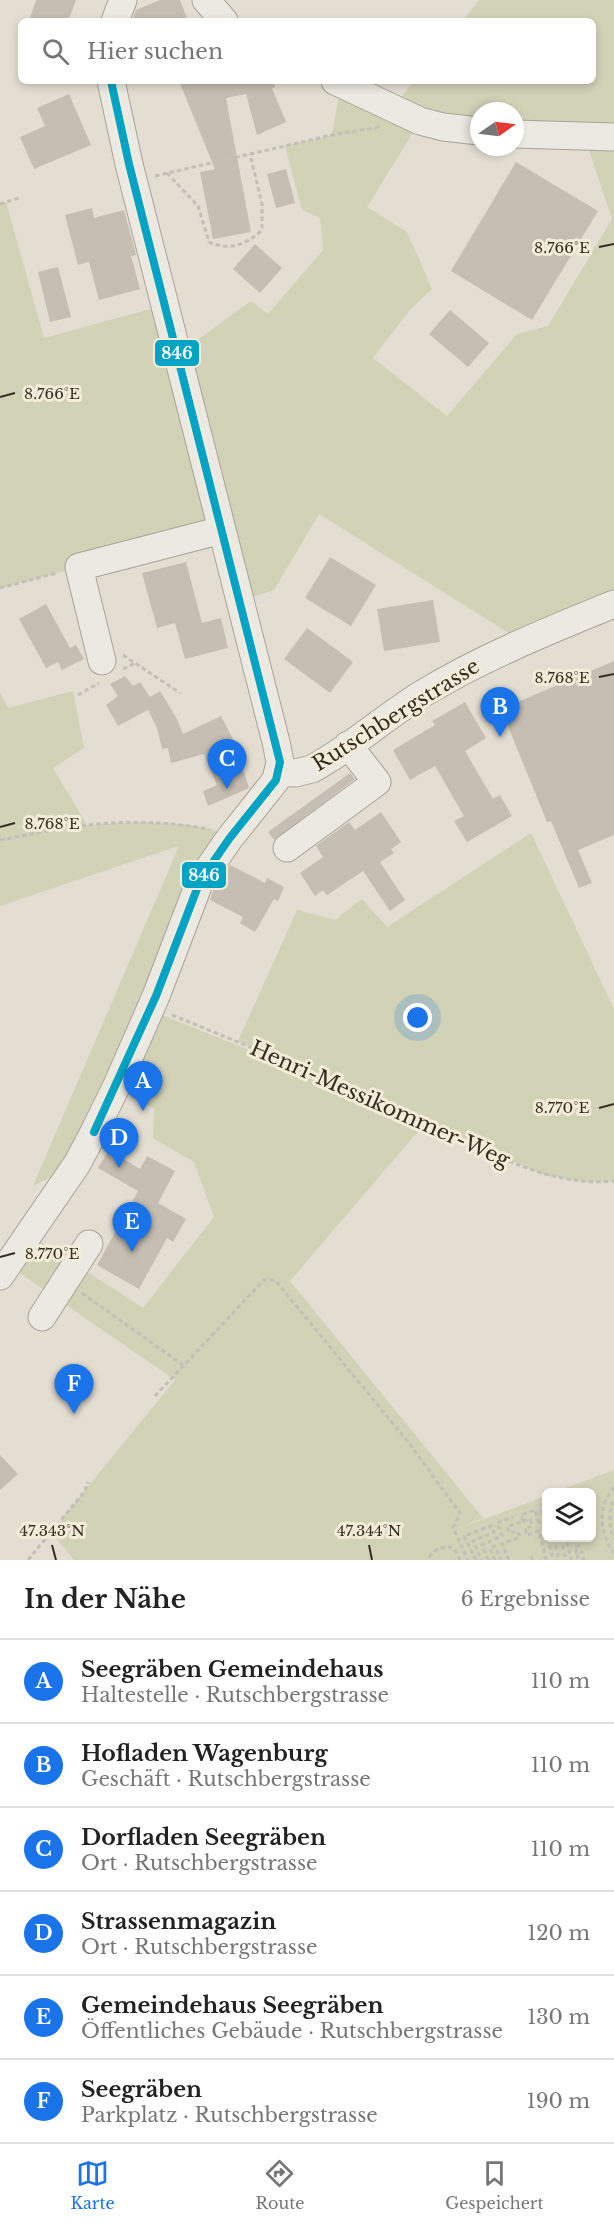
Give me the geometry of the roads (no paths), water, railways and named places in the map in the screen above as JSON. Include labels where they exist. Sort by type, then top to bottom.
[{"type":"street","points":[[117,18],[123,0]]},
{"type":"street","points":[[206,0],[221,18]]},
{"type":"street","points":[[0,1276],[76,1164],[117,1085],[200,881],[229,839],[270,790],[279,772],[280,762],[111,84]]},
{"type":"street","points":[[342,84],[420,120],[443,127],[470,130]]},
{"type":"street","points":[[524,134],[614,137]]},
{"type":"street","points":[[111,658],[79,567],[222,530]]},
{"type":"street","name":"Rutschbergstrasse","points":[[279,772],[303,772],[321,764],[421,695],[465,669],[614,604]]},
{"type":"street","points":[[287,848],[377,782],[348,745]]},
{"type":"street","points":[[42,1317],[89,1244]]},
{"type":"place","name":"Hofladen Wagenburg","points":[[500,737]]},
{"type":"place","name":"Dorfladen Seegräben","points":[[227,789]]},
{"type":"place","name":"Seegräben Gemeindehaus","points":[[143,1111]]},
{"type":"place","name":"Strassenmagazin","points":[[119,1168]]},
{"type":"place","name":"Gemeindehaus Seegräben","points":[[132,1252]]},
{"type":"place","name":"Seegräben","points":[[74,1414]]}]
